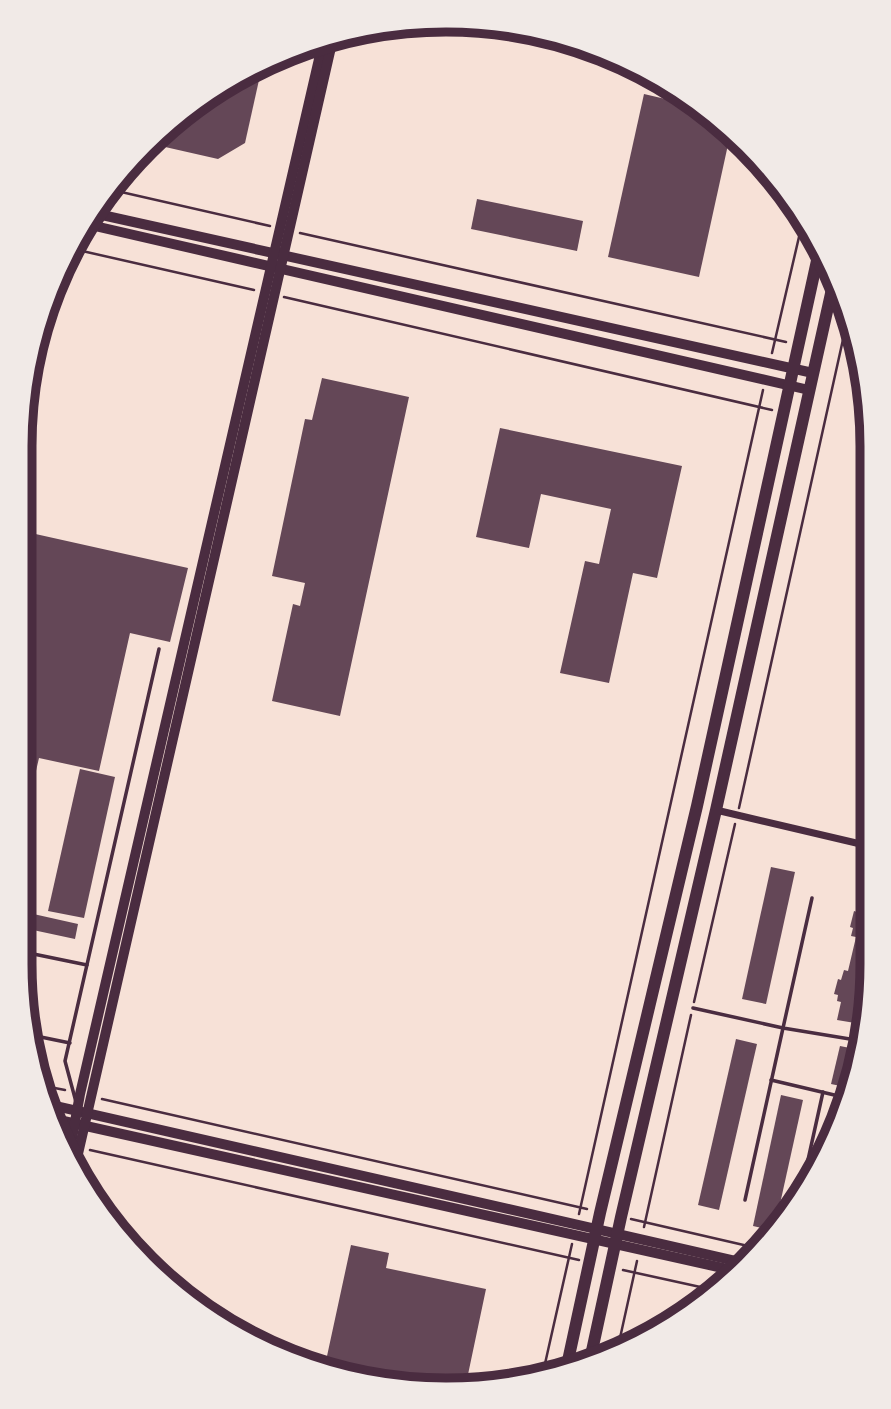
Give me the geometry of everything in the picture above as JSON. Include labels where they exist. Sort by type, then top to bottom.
[{"type":"main road","points":[[568,1359],[600,1213],[697,806],[817,261]]},
{"type":"main road","points":[[592,1351],[831,294]]},
{"type":"street","points":[[73,1144],[90,1097],[276,267],[331,48]]},
{"type":"street","points":[[285,229],[321,51]]},
{"type":"street","points":[[101,215],[813,373]]},
{"type":"street","points":[[94,226],[808,390]]},
{"type":"street","points":[[83,1111],[80,1094],[270,294]]},
{"type":"street","points":[[716,810],[860,844]]},
{"type":"street","points":[[56,1106],[641,1244],[725,1268]]},
{"type":"street","points":[[62,1120],[575,1229]]},
{"type":"street","points":[[78,1154],[80,1124]]},
{"type":"street","points":[[641,1244],[733,1261]]},
{"type":"lane","points":[[83,1111],[71,1092],[65,1061],[159,649]]},
{"type":"lane","points":[[745,1200],[812,898]]},
{"type":"lane","points":[[32,954],[87,965]]},
{"type":"lane","points":[[693,1008],[783,1028],[853,1039]]},
{"type":"lane","points":[[38,1036],[70,1043]]},
{"type":"lane","points":[[771,1080],[838,1096]]},
{"type":"lane","points":[[807,1165],[823,1092]]},
{"type":"path","points":[[118,191],[798,344]]},
{"type":"path","points":[[770,364],[800,232]]},
{"type":"path","points":[[80,251],[782,412]]},
{"type":"path","points":[[620,1339],[844,335]]},
{"type":"path","points":[[818,349],[840,354]]},
{"type":"path","points":[[545,1365],[766,380]]},
{"type":"path","points":[[803,417],[825,422]]},
{"type":"path","points":[[50,1088],[71,1092]]},
{"type":"path","points":[[90,1097],[600,1213]]},
{"type":"path","points":[[79,1147],[590,1262]]},
{"type":"path","points":[[621,1217],[748,1246]]},
{"type":"path","points":[[610,1267],[703,1288]]},
{"type":"building","points":[[260,75],[245,143],[218,159],[160,146],[215,101]]},
{"type":"building","points":[[644,94],[677,102],[728,144],[699,277],[608,257]]},
{"type":"building","points":[[477,199],[583,221],[577,251],[471,229]]},
{"type":"building","points":[[322,378],[409,397],[340,716],[272,701],[293,604],[300,606],[305,583],[272,576],[305,419],[312,420]]},
{"type":"building","points":[[500,428],[682,466],[657,578],[633,573],[609,683],[560,673],[585,561],[599,564],[611,509],[541,494],[529,548],[476,537]]},
{"type":"building","points":[[32,533],[188,568],[170,642],[130,633],[99,771],[39,758],[32,788]]},
{"type":"building","points":[[80,769],[115,777],[84,918],[48,911]]},
{"type":"building","points":[[771,867],[795,872],[766,1004],[742,999]]},
{"type":"building","points":[[859,903],[860,964],[855,1023],[837,1020],[841,1002],[837,1001],[838,995],[834,994],[838,979],[841,980],[844,970],[848,971],[856,937],[851,936],[853,928],[850,927]]},
{"type":"building","points":[[32,914],[78,924],[75,939],[32,930]]},
{"type":"building","points":[[736,1039],[757,1044],[719,1210],[698,1205]]},
{"type":"building","points":[[840,1046],[851,1048],[841,1086],[831,1084]]},
{"type":"building","points":[[781,1095],[803,1100],[779,1209],[763,1228],[753,1226]]},
{"type":"building","points":[[351,1245],[389,1253],[386,1268],[486,1289],[467,1377],[391,1374],[326,1360]]}]
